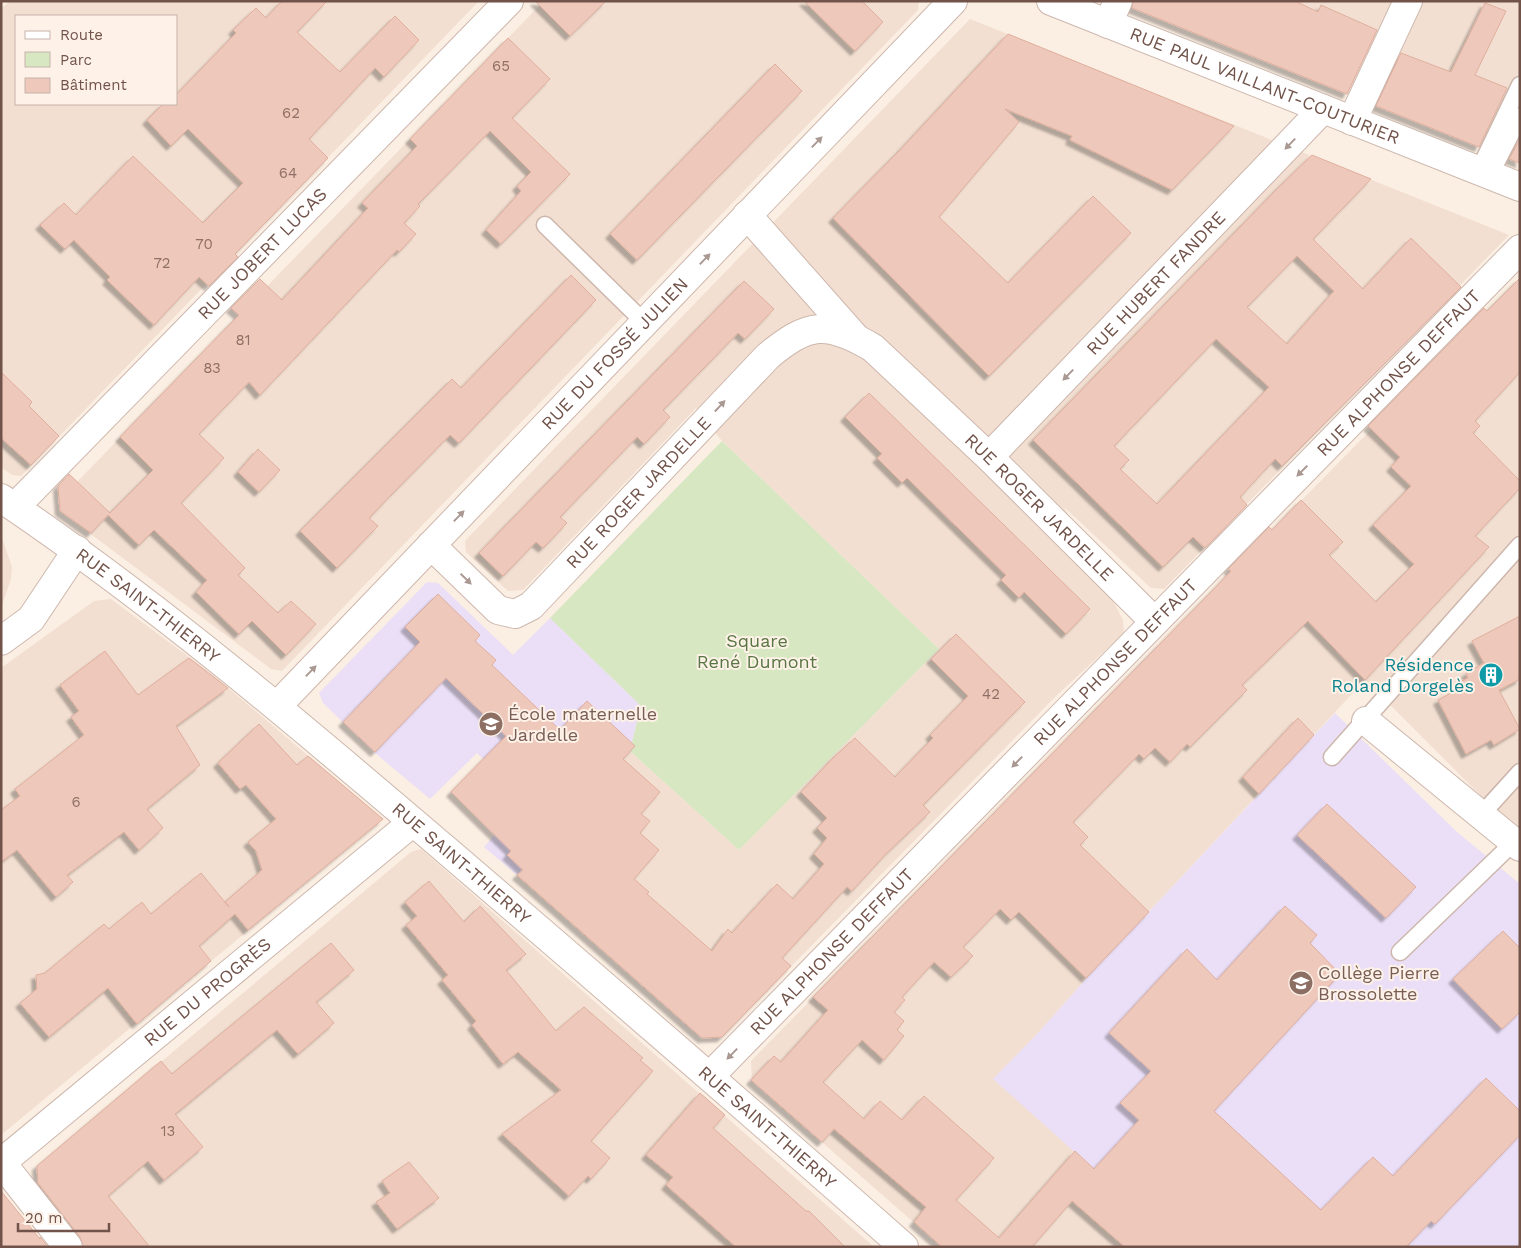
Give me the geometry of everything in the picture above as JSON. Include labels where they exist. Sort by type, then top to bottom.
[{"type":"street","name":"RUE JOBERT LUCAS","points":[[8,503],[509,1]]},
{"type":"street","name":"RUE DU FOSSÉ JULIEN","points":[[277,706],[952,1]]},
{"type":"street","name":"RUE PAUL VAILLANT-COUTURIER","points":[[1051,1],[1113,12],[1324,109],[1520,187]]},
{"type":"street","points":[[1352,121],[1408,1]]},
{"type":"street","name":"RUE HUBERT FANDRE","points":[[989,457],[1324,109]]},
{"type":"street","name":"RUE ROGER JARDELLE","points":[[747,215],[855,337]]},
{"type":"street","name":"RUE ALPHONSE DEFFAUT","points":[[710,1076],[1520,249]]},
{"type":"street","name":"RUE ROGER JARDELLE","points":[[431,545],[498,610],[515,614],[531,606],[768,356],[791,337],[809,330],[829,329],[855,337],[873,348],[989,457],[1154,621]]},
{"type":"street","name":"RUE SAINT-THIERRY","points":[[8,503],[77,550],[277,706],[710,1076],[904,1247]]},
{"type":"street","points":[[1,641],[31,619],[77,550]]},
{"type":"street","points":[[1366,721],[1517,845]]},
{"type":"street","name":"RUE DU PROGRÈS","points":[[1,1162],[413,822]]},
{"type":"street","points":[[1,1162],[68,1247]]},
{"type":"lane","points":[[1484,173],[1520,85]]},
{"type":"lane","points":[[1484,173],[1520,116]]},
{"type":"lane","points":[[544,225],[644,322]]},
{"type":"lane","points":[[1332,757],[1366,721],[1520,545]]},
{"type":"lane","points":[[1481,815],[1520,772]]},
{"type":"lane","points":[[1400,952],[1517,845]]},
{"type":"shaded area","points":[[10,1],[479,1],[21,476],[12,475],[1,467],[1,9]]},
{"type":"shaded area","points":[[544,1],[919,1],[918,10],[282,671],[271,669],[60,511],[77,482]]},
{"type":"shaded area","points":[[1145,1],[1520,1],[1520,163],[1317,82]]},
{"type":"shaded area","points":[[970,19],[1509,235],[1164,589],[1151,588],[1064,507],[1123,620],[1124,633],[1056,696],[722,1037],[584,934],[517,875],[630,751],[739,850],[939,649],[722,441],[696,408],[523,590],[508,591],[466,552],[465,541]]},
{"type":"shaded area","points":[[1520,278],[1520,828],[1492,807],[1365,680],[1038,1033],[1181,1247],[942,1247],[752,1081],[751,1061]]},
{"type":"shaded area","points":[[1,535],[12,567],[11,579],[1,608]]},
{"type":"shaded area","name":"École maternelle Jardelle","points":[[427,582],[438,583],[513,655],[550,618],[641,706],[632,742],[635,745],[517,875],[484,847],[526,799],[477,753],[430,799],[375,753],[323,703],[319,693]]},
{"type":"shaded area","points":[[111,599],[213,675],[378,815],[378,823],[1,1135],[1,668],[94,601]]},
{"type":"shaded area","name":"Collège Pierre Brossolette","points":[[1335,713],[1457,832],[1520,884],[1520,1247],[1181,1247],[993,1079]]},
{"type":"shaded area","points":[[421,849],[874,1247],[100,1247],[37,1171],[37,1166],[411,852]]},
{"type":"green space","name":"Square René Dumont","points":[[722,441],[939,649],[739,850],[630,751],[635,746],[632,742],[641,706],[550,618]]},
{"type":"building","points":[[282,1],[327,1],[297,32],[340,72],[395,16],[419,40],[384,77],[375,68],[309,139],[328,158],[235,254],[238,257],[209,286],[199,277],[154,325],[107,280],[110,277],[74,240],[65,249],[40,225],[64,203],[76,215],[133,156],[203,223],[243,183],[188,129],[171,146],[147,120],[162,105],[178,105],[178,93],[236,33],[233,30],[256,8],[266,18]]},
{"type":"building","points":[[535,1],[606,1],[570,36]]},
{"type":"building","points":[[804,1],[862,1],[883,22],[855,51]]},
{"type":"building","points":[[1133,1],[1295,1],[1318,12],[1321,5],[1377,30],[1347,94],[1132,8]]},
{"type":"building","points":[[1485,3],[1506,11],[1475,75],[1507,88],[1479,147],[1376,106],[1401,53],[1451,72]]},
{"type":"building","points":[[1008,34],[1234,126],[1172,190],[1070,140],[1072,136],[1005,109],[1019,122],[939,217],[1008,283],[1093,196],[1131,233],[989,376],[833,218],[900,150]]},
{"type":"building","points":[[508,38],[550,79],[512,118],[570,174],[501,244],[486,230],[521,191],[517,186],[531,172],[490,131],[418,204],[420,206],[404,223],[416,234],[399,252],[397,250],[260,395],[249,382],[199,434],[224,458],[181,503],[245,568],[238,575],[278,613],[291,601],[316,624],[286,655],[252,621],[239,634],[196,592],[207,580],[154,530],[139,545],[108,515],[91,533],[60,511],[58,486],[69,474],[110,513],[153,470],[120,437],[239,315],[231,308],[260,279],[282,300],[368,208],[362,203],[417,146],[410,139]]},
{"type":"building","points":[[775,64],[802,91],[637,260],[610,234]]},
{"type":"building","points":[[1520,139],[1520,163],[1509,159]]},
{"type":"building","points":[[1312,155],[1371,179],[1313,239],[1363,289],[1411,238],[1461,287],[1282,466],[1275,459],[1240,497],[1247,505],[1205,548],[1193,537],[1163,567],[1033,440]],"holes":[[[1297,256],[1334,291],[1287,344],[1247,307]],[[1216,339],[1269,387],[1157,504],[1120,469],[1129,460],[1114,446]]]},
{"type":"building","points":[[571,275],[596,300],[459,443],[450,435],[390,496],[369,518],[378,526],[337,568],[300,531],[452,379],[461,388]]},
{"type":"building","points":[[1520,278],[1520,372],[1475,421],[1480,426],[1473,433],[1520,481],[1520,488],[1475,536],[1489,547],[1365,680],[1308,621],[1242,685],[1247,690],[1190,747],[1187,744],[1170,762],[1155,748],[1144,759],[1139,754],[1073,822],[1088,837],[1080,845],[1149,912],[1086,978],[1019,912],[1011,920],[1000,909],[963,947],[973,956],[951,977],[934,962],[902,997],[905,1000],[894,1012],[904,1021],[897,1030],[904,1036],[884,1060],[862,1040],[823,1082],[864,1119],[880,1101],[902,1120],[924,1096],[994,1158],[956,1200],[999,1238],[1075,1151],[1094,1169],[1139,1120],[1120,1103],[1151,1071],[1109,1033],[1187,949],[1217,980],[1285,906],[1317,935],[1310,943],[1340,974],[1214,1111],[1321,1210],[1373,1157],[1393,1176],[1486,1078],[1520,1111],[1520,1135],[1435,1224],[1431,1221],[1406,1247],[1125,1247],[1072,1201],[1032,1247],[942,1247],[914,1222],[926,1207],[834,1129],[822,1142],[751,1080],[774,1056],[781,1062],[828,1010],[813,997],[1214,589],[1231,571],[1228,569],[1269,527],[1272,530],[1301,500],[1343,542],[1329,555],[1376,602],[1414,564],[1373,525],[1411,486],[1391,467],[1400,457],[1368,426],[1484,308],[1487,311]]},
{"type":"building","points":[[744,281],[774,309],[745,339],[738,333],[663,410],[670,417],[644,444],[637,437],[560,517],[567,523],[543,548],[536,542],[503,576],[479,553]]},
{"type":"building","points":[[1,372],[32,402],[29,406],[59,436],[31,465],[1,438]]},
{"type":"building","points":[[869,393],[1090,609],[1066,634],[1024,592],[1019,598],[1001,580],[1006,575],[907,478],[902,483],[877,458],[882,454],[845,417]]},
{"type":"building","points":[[258,449],[280,470],[259,492],[238,472]]},
{"type":"building","points":[[438,594],[480,635],[475,641],[496,660],[492,665],[560,730],[587,701],[635,746],[623,759],[660,792],[641,814],[650,821],[640,833],[659,850],[634,879],[649,892],[647,894],[712,951],[728,929],[732,933],[777,884],[793,899],[824,864],[814,854],[827,838],[817,828],[827,818],[801,792],[833,758],[855,738],[895,777],[933,738],[930,735],[968,696],[931,659],[956,634],[1025,702],[923,805],[930,812],[886,854],[852,891],[847,887],[782,958],[791,966],[722,1037],[702,1038],[517,875],[523,870],[507,855],[511,851],[451,792],[506,736],[446,678],[375,752],[343,722],[420,642],[405,627]]},
{"type":"building","name":"Résidence Roland Dorgelès","points":[[1520,616],[1520,679],[1499,690],[1520,729],[1494,745],[1491,740],[1466,754],[1438,700],[1462,687],[1459,682],[1468,678],[1466,673],[1484,663],[1472,641]]},
{"type":"building","points":[[105,651],[138,695],[189,658],[228,688],[176,726],[200,765],[147,809],[163,828],[139,850],[124,832],[67,875],[73,882],[56,897],[17,850],[1,862],[1,810],[20,796],[15,789],[84,735],[71,717],[79,711],[60,685]]},
{"type":"building","points":[[1298,718],[1314,735],[1259,794],[1243,777]]},
{"type":"building","points":[[259,724],[297,765],[308,756],[383,819],[248,930],[235,914],[199,946],[211,961],[137,1024],[108,988],[49,1037],[20,1003],[37,989],[36,975],[45,973],[104,924],[109,929],[142,902],[151,914],[201,873],[229,907],[225,902],[262,870],[256,851],[248,842],[276,819],[246,785],[240,789],[218,763]]},
{"type":"building","points":[[1327,804],[1416,887],[1386,918],[1297,835]]},
{"type":"building","points":[[429,881],[464,922],[480,906],[526,954],[506,970],[556,1031],[584,1007],[643,1058],[640,1060],[653,1071],[591,1141],[610,1158],[591,1179],[588,1176],[569,1196],[502,1134],[561,1090],[518,1052],[503,1064],[472,1025],[476,1021],[442,980],[448,975],[406,925],[417,916],[405,902]]},
{"type":"building","points":[[1503,931],[1520,948],[1520,1012],[1502,1029],[1453,979]]},
{"type":"building","points":[[331,943],[354,970],[316,1002],[334,1023],[298,1054],[277,1030],[175,1114],[203,1147],[164,1180],[148,1161],[108,1196],[150,1247],[83,1247],[80,1237],[38,1183],[37,1166],[161,1061],[172,1074]]},
{"type":"building","points":[[700,1093],[725,1115],[713,1128],[806,1211],[809,1211],[845,1247],[736,1247],[666,1185],[673,1177],[646,1155]]},
{"type":"building","points":[[409,1162],[439,1198],[397,1229],[376,1202],[390,1193],[382,1181]]},
{"type":"building","points":[[1,1191],[40,1239],[40,1237],[48,1247],[1,1247]]},
{"type":"place","name":"Résidence Roland Dorgelès","points":[[1491,675]]},
{"type":"place","name":"École maternelle Jardelle","points":[[491,724]]},
{"type":"place","name":"Collège Pierre Brossolette","points":[[1301,983]]}]
